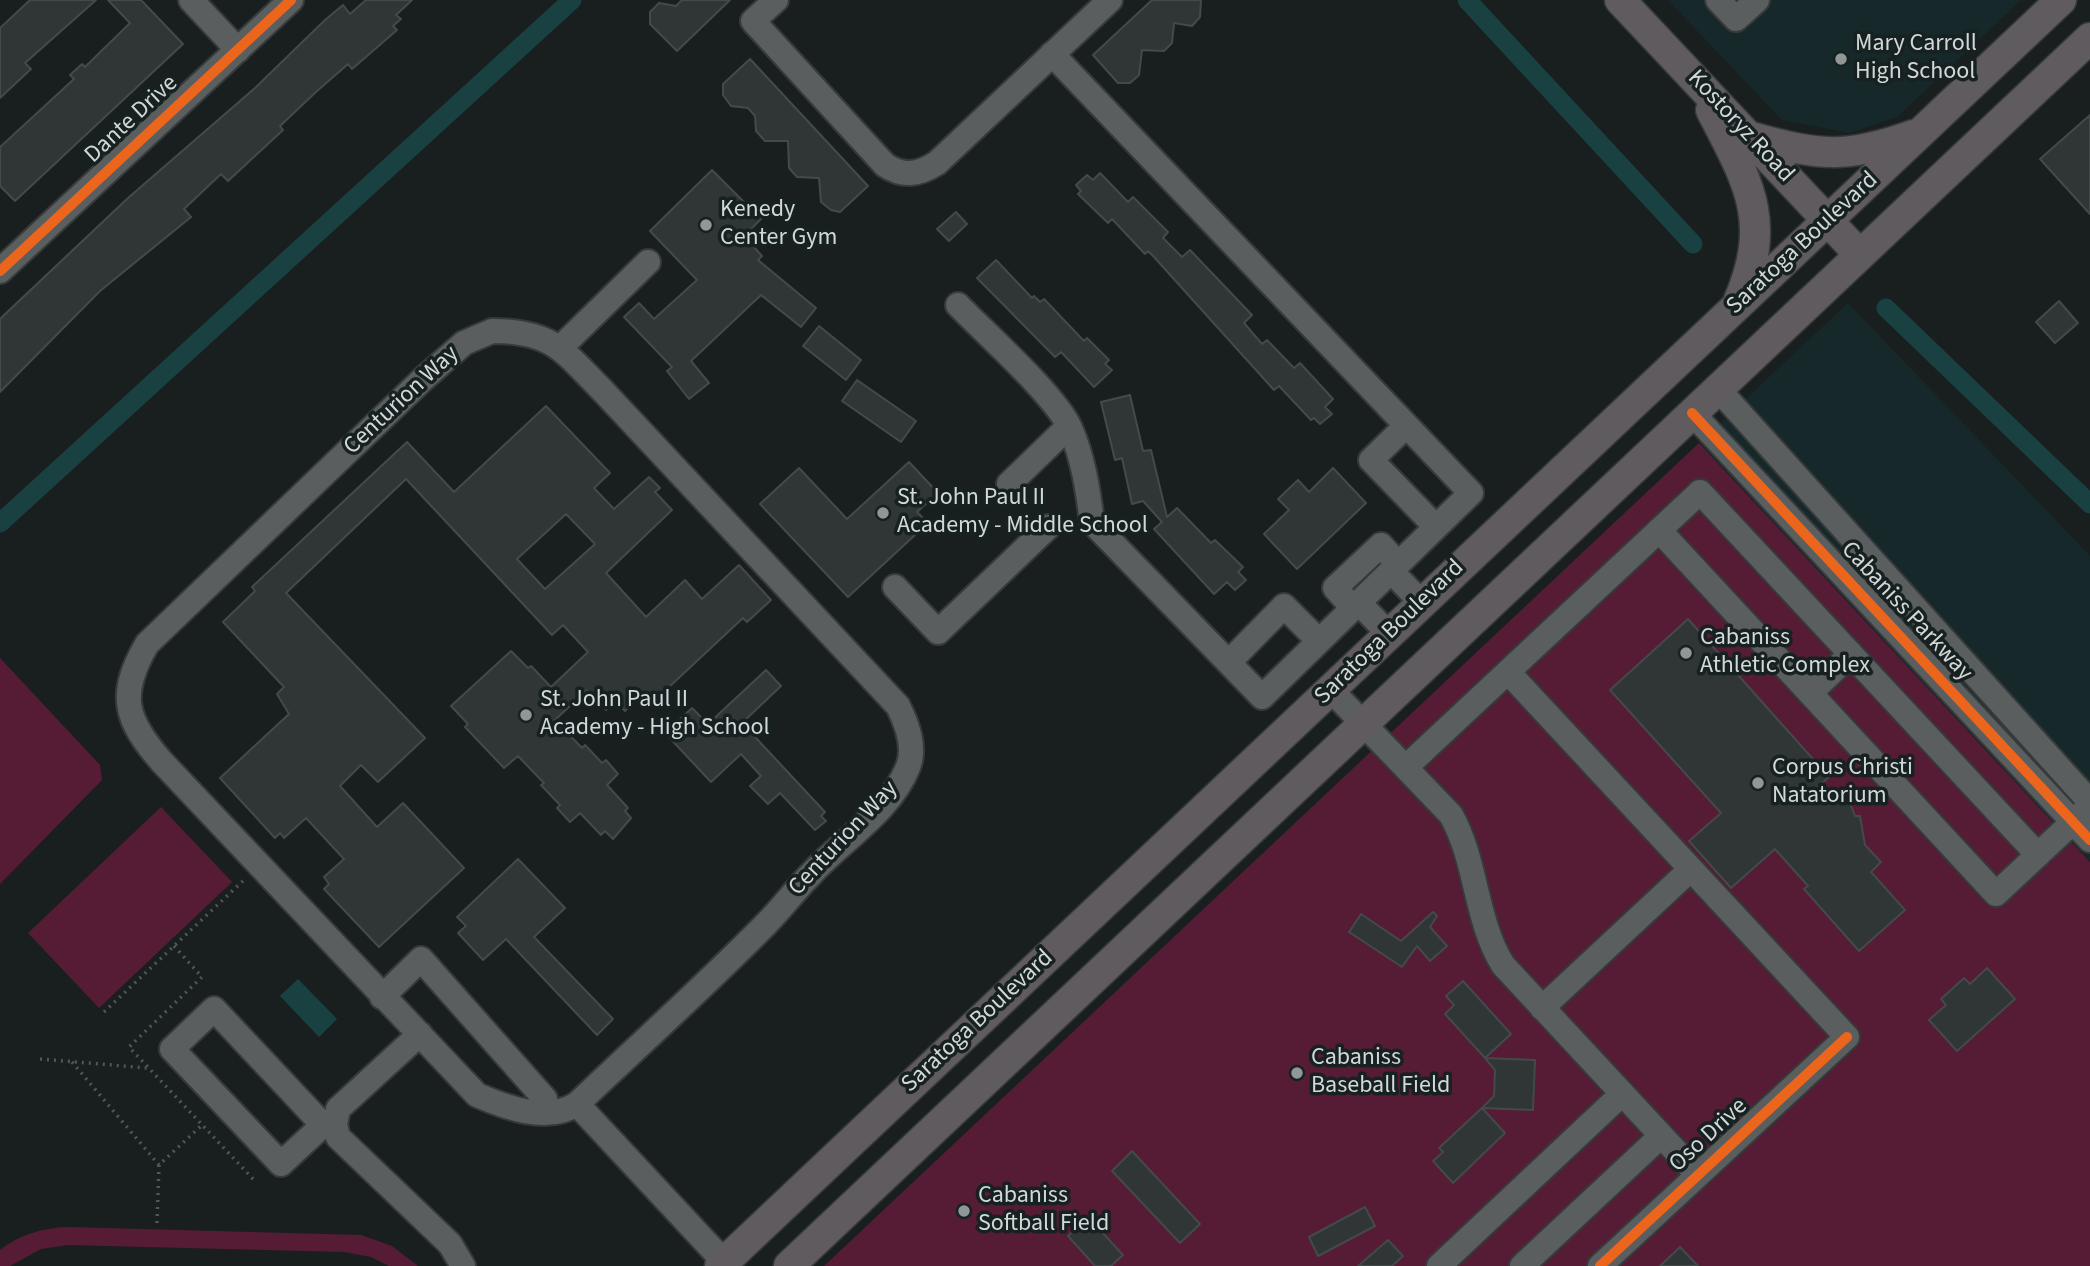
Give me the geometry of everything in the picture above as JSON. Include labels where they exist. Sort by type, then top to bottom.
[{"type":"main road","name":"Kostoryz Road","points":[[1620,0],[1860,255]]},
{"type":"main road","name":"Saratoga Boulevard","points":[[724,1265],[1388,633],[2062,0]]},
{"type":"main road","name":"Saratoga Boulevard","points":[[789,1266],[2090,38]]},
{"type":"main road","points":[[1695,79],[1746,179],[1755,205],[1751,270],[1735,309]]},
{"type":"main road","points":[[1749,136],[1795,149],[1841,154],[1872,150],[1923,131]]},
{"type":"street","points":[[191,0],[238,50]]},
{"type":"street","name":"Dante Drive","points":[[0,271],[291,0]]},
{"type":"street","points":[[775,0],[753,21],[884,165],[895,172],[924,171],[937,163],[1110,0]]},
{"type":"street","points":[[1718,0],[1736,19],[1757,0]]},
{"type":"street","points":[[1052,54],[1471,493],[1395,567]]},
{"type":"street","points":[[560,348],[648,262]]},
{"type":"street","points":[[958,306],[1053,404],[1069,426],[1085,477],[1092,522],[1262,696],[1356,605]]},
{"type":"street","name":"Centurion Way","points":[[492,331],[521,331],[544,337],[560,348],[898,706],[908,726],[910,747],[909,765],[894,792],[694,996],[577,1104],[565,1111],[545,1112],[505,1107],[477,1095],[162,761],[134,726],[129,707],[129,688],[135,665],[146,644],[464,343],[492,331]]},
{"type":"street","name":"Cabaniss Parkway","points":[[1718,389],[2086,817]]},
{"type":"street","name":"Cabaniss Parkway","points":[[1692,413],[2086,817]]},
{"type":"street","points":[[1009,484],[1069,426]]},
{"type":"street","points":[[1406,426],[1371,460],[1436,527]]},
{"type":"street","points":[[1406,767],[1700,492],[2038,855]]},
{"type":"street","points":[[895,587],[938,632],[1048,527]]},
{"type":"street","points":[[1659,530],[1997,894],[2038,855],[2086,817]]},
{"type":"street","points":[[1388,633],[1335,588],[1381,545],[1421,602]]},
{"type":"street","points":[[1229,662],[1284,606],[1319,641]]},
{"type":"street","points":[[1810,693],[1851,654]]},
{"type":"street","points":[[1508,672],[1691,869],[1542,1008]]},
{"type":"street","points":[[1331,690],[1451,815],[1461,834],[1497,956],[1698,1175]]},
{"type":"street","name":"Oso Drive","points":[[1600,1266],[1847,1037],[1691,869]]},
{"type":"street","points":[[382,997],[421,959],[545,1099],[545,1112]]},
{"type":"street","points":[[420,1034],[338,1109],[329,1125],[281,1164],[172,1049],[214,1009],[329,1125],[338,1137],[450,1244],[463,1266]]},
{"type":"street","points":[[1439,1266],[1622,1094]]},
{"type":"street","points":[[577,1104],[724,1265]]},
{"type":"street","points":[[1522,1266],[1661,1136]]},
{"type":"path","points":[[104,1012],[261,865]]},
{"type":"path","points":[[40,1059],[149,1069]]},
{"type":"path","points":[[72,1062],[159,1165],[157,1223]]},
{"type":"path","points":[[159,1165],[202,1125]]},
{"type":"shaded area","name":"Mary Carroll High School","points":[[1668,0],[2021,0],[1897,117],[1850,133],[1782,120]]},
{"type":"shaded area","points":[[1848,303],[2090,556],[2090,862],[1699,443]]},
{"type":"shaded area","name":"Cabaniss Athletic Complex","points":[[1699,443],[2090,862],[2090,1266],[824,1266]]},
{"type":"shaded area","points":[[0,658],[100,765],[102,780],[0,884]]},
{"type":"shaded area","points":[[161,807],[232,882],[99,1008],[28,933]]},
{"type":"shaded area","points":[[68,1227],[361,1235],[392,1246],[418,1266],[389,1266],[371,1257],[344,1252],[68,1245],[41,1249],[10,1266],[0,1266],[0,1250],[16,1240],[41,1230]]},
{"type":"water","points":[[298,979],[337,1019],[319,1037],[280,996]]},
{"type":"building","points":[[30,0],[96,0],[25,63],[31,69],[0,98],[0,28]]},
{"type":"building","points":[[108,0],[141,0],[183,44],[15,201],[0,186],[0,147],[74,79],[70,75],[82,64],[85,67],[130,23]]},
{"type":"building","points":[[366,0],[412,0],[396,15],[401,19],[393,26],[397,30],[352,69],[348,64],[317,91],[280,126],[283,130],[228,181],[221,174],[184,209],[191,217],[100,291],[0,392],[0,319],[128,198],[255,88],[325,20],[343,5],[350,14]]},
{"type":"building","points":[[682,0],[730,0],[677,51],[650,24],[650,12],[659,3],[676,6]]},
{"type":"building","points":[[1152,0],[1201,0],[1200,17],[1192,26],[1174,23],[1172,43],[1164,51],[1142,50],[1139,75],[1130,83],[1118,83],[1093,55]]},
{"type":"building","points":[[750,59],[868,186],[840,212],[831,210],[821,202],[819,178],[797,177],[789,168],[788,141],[765,141],[756,131],[755,116],[748,108],[731,106],[723,95],[723,84]]},
{"type":"building","points":[[2090,115],[2090,214],[2040,159]]},
{"type":"building","points":[[712,170],[761,219],[744,236],[762,256],[758,260],[816,308],[801,327],[761,295],[691,361],[709,383],[689,399],[667,371],[672,367],[624,317],[639,303],[654,319],[697,280],[650,231]]},
{"type":"building","points":[[1100,173],[1128,202],[1133,197],[1168,232],[1163,238],[1182,257],[1190,250],[1252,315],[1244,323],[1262,344],[1267,340],[1294,368],[1300,363],[1333,399],[1325,407],[1332,414],[1320,424],[1314,418],[1311,420],[1279,386],[1274,390],[1148,251],[1145,254],[1112,219],[1108,223],[1078,194],[1081,191],[1076,185],[1087,175],[1093,180]]},
{"type":"building","points":[[956,212],[967,224],[949,241],[937,229]]},
{"type":"building","points":[[996,260],[1032,298],[1034,296],[1040,302],[1044,299],[1084,341],[1087,338],[1109,360],[1105,364],[1112,370],[1094,387],[1061,352],[1055,357],[977,278]]},
{"type":"building","points":[[2059,301],[2078,323],[2055,343],[2036,322]]},
{"type":"building","points":[[819,326],[861,360],[846,380],[803,346]]},
{"type":"building","points":[[857,380],[916,421],[901,442],[842,401]]},
{"type":"building","points":[[1130,395],[1143,451],[1151,450],[1167,517],[1177,508],[1211,543],[1215,540],[1243,567],[1238,572],[1246,580],[1235,590],[1227,582],[1214,594],[1154,529],[1162,522],[1143,501],[1132,504],[1122,458],[1115,460],[1101,402]]},
{"type":"building","points":[[546,406],[610,473],[594,488],[614,509],[649,477],[660,488],[655,492],[672,510],[606,573],[646,617],[685,580],[702,599],[739,565],[771,600],[747,622],[743,618],[653,702],[644,692],[625,711],[616,701],[606,710],[587,690],[555,720],[582,748],[585,745],[602,763],[606,760],[618,774],[607,785],[628,808],[625,811],[631,818],[613,839],[605,831],[601,835],[580,813],[570,822],[557,808],[560,805],[541,785],[544,783],[518,756],[504,768],[465,727],[468,724],[451,706],[511,651],[528,668],[531,666],[551,687],[588,652],[563,625],[552,635],[406,479],[286,593],[425,738],[378,782],[361,765],[340,786],[377,827],[403,803],[464,868],[379,947],[324,889],[329,884],[324,877],[344,859],[306,818],[284,838],[280,833],[275,838],[220,778],[289,714],[277,694],[284,687],[223,622],[255,591],[252,587],[407,442],[454,492]],"holes":[[[566,514],[595,544],[545,589],[517,559]]]},
{"type":"building","points":[[909,462],[938,493],[917,512],[928,523],[848,597],[760,504],[799,468],[847,519]]},
{"type":"building","points":[[1333,468],[1366,503],[1297,569],[1264,534],[1289,510],[1278,499],[1298,480],[1309,492]]},
{"type":"building","name":"Corpus Christi Natatorium","points":[[1688,619],[1829,777],[1799,804],[1847,795],[1855,816],[1860,816],[1865,845],[1881,862],[1871,872],[1905,910],[1859,951],[1804,889],[1808,886],[1775,849],[1731,888],[1689,841],[1721,813],[1610,690]]},
{"type":"building","points":[[766,670],[781,686],[742,723],[825,812],[821,816],[826,821],[815,830],[780,793],[768,804],[750,786],[761,776],[741,754],[711,782],[665,733],[692,708],[708,724]]},
{"type":"building","points":[[518,859],[565,908],[534,937],[613,1019],[597,1035],[506,939],[483,960],[458,933],[466,926],[457,917]]},
{"type":"building","points":[[1433,912],[1437,916],[1430,927],[1447,946],[1430,961],[1417,946],[1402,967],[1349,932],[1361,914],[1401,941]]},
{"type":"building","points":[[1987,968],[2015,999],[1957,1051],[1929,1020],[1946,1005],[1941,999],[1964,978],[1970,984]]},
{"type":"building","points":[[1463,981],[1511,1034],[1485,1058],[1445,1014],[1454,1005],[1446,996]]},
{"type":"building","points":[[1485,1058],[1535,1060],[1533,1110],[1482,1108],[1494,1096],[1495,1070]]},
{"type":"building","points":[[1482,1108],[1505,1133],[1453,1183],[1433,1161],[1443,1152],[1439,1148]]},
{"type":"building","points":[[1132,1151],[1200,1224],[1180,1243],[1112,1171]]},
{"type":"building","points":[[1365,1207],[1375,1226],[1318,1256],[1309,1237]]},
{"type":"building","points":[[1088,1217],[1123,1255],[1111,1266],[1095,1266],[1068,1236]]},
{"type":"building","points":[[1388,1240],[1403,1256],[1392,1266],[1358,1266]]},
{"type":"building","points":[[1680,1247],[1698,1266],[1660,1266]]},
{"type":"waterway","points":[[0,523],[572,0]]},
{"type":"waterway","points":[[1467,0],[1693,244]]},
{"type":"waterway","points":[[1886,308],[2090,504]]},
{"type":"cycle path","points":[[0,271],[291,0]]},
{"type":"cycle path","points":[[1692,413],[2090,840]]},
{"type":"cycle path","points":[[1600,1266],[1847,1037]]},
{"type":"place","name":"Mary Carroll High School","points":[[1841,59]]},
{"type":"place","name":"Kenedy Center Gym","points":[[706,225]]},
{"type":"place","name":"St. John Paul II Academy - Middle School","points":[[883,513]]},
{"type":"place","name":"Cabaniss Athletic Complex","points":[[1686,653]]},
{"type":"place","name":"St. John Paul II Academy - High School","points":[[526,715]]},
{"type":"place","name":"Corpus Christi Natatorium","points":[[1758,783]]},
{"type":"place","name":"Cabaniss Baseball Field","points":[[1297,1073]]},
{"type":"place","name":"Cabaniss Softball Field","points":[[964,1211]]}]
